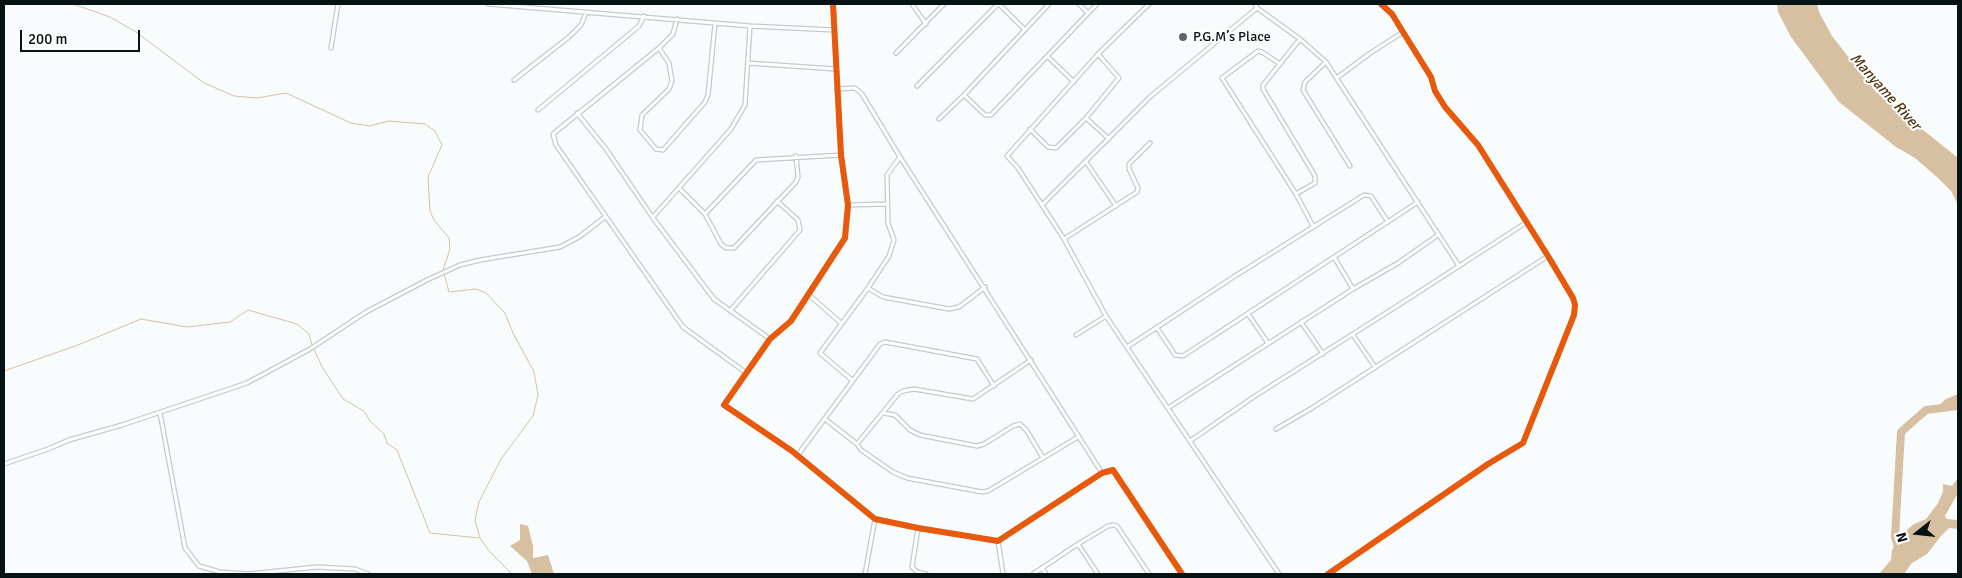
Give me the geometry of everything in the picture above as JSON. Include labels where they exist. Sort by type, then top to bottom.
[{"type":"street","points":[[331,48],[338,4]]},
{"type":"street","points":[[488,4],[644,16],[715,24],[834,30]]},
{"type":"street","points":[[547,9],[548,4]]},
{"type":"street","points":[[833,4],[841,155],[848,205],[845,238],[788,324],[770,339],[745,372],[724,405],[797,456],[875,519],[918,528],[998,541],[1102,473],[1113,470],[1182,574]]},
{"type":"street","points":[[912,4],[926,24]]},
{"type":"street","points":[[896,54],[944,4]]},
{"type":"street","points":[[917,86],[998,4],[1024,29]]},
{"type":"street","points":[[939,119],[1049,4]]},
{"type":"street","points":[[1079,4],[1087,12]]},
{"type":"street","points":[[964,95],[985,115],[991,115],[1048,57],[1087,12],[1097,4]]},
{"type":"street","points":[[1149,4],[1098,54],[1007,156],[1018,168],[1064,239],[1106,316],[1279,574]]},
{"type":"street","points":[[1255,4],[1257,8],[1300,39],[1326,62],[1338,77],[1460,267]]},
{"type":"street","points":[[1328,574],[1488,464],[1523,443],[1574,315],[1575,305],[1573,298],[1548,256],[1478,145],[1445,107],[1435,91],[1431,78],[1404,32],[1392,14],[1381,4]]},
{"type":"street","points":[[1042,204],[1151,96],[1257,8]]},
{"type":"street","points":[[514,80],[581,25],[586,13]]},
{"type":"street","points":[[538,110],[639,26],[644,16]]},
{"type":"street","points":[[677,20],[672,34],[659,48],[553,134],[556,145],[683,327],[745,372]]},
{"type":"street","points":[[659,48],[669,63],[672,81],[668,89],[642,115],[640,130],[656,149],[662,150],[706,102],[715,24]]},
{"type":"street","points":[[653,218],[734,125],[746,102],[750,26]]},
{"type":"street","points":[[1338,77],[1369,54],[1404,32]]},
{"type":"street","points":[[1296,194],[1315,183],[1315,176],[1262,89],[1300,39]]},
{"type":"street","points":[[1280,64],[1258,51],[1222,78],[1296,194],[1313,226]]},
{"type":"street","points":[[1030,129],[1048,147],[1056,148],[1086,118],[1119,78],[1098,54]]},
{"type":"street","points":[[1048,57],[1074,82]]},
{"type":"street","points":[[1326,62],[1305,82],[1303,90],[1350,166]]},
{"type":"street","points":[[748,63],[836,69]]},
{"type":"street","points":[[838,89],[855,88],[862,94],[900,157],[1102,473]]},
{"type":"street","points":[[577,113],[601,143],[653,218],[714,300],[770,339]]},
{"type":"street","points":[[1086,118],[1109,139]]},
{"type":"street","points":[[1064,239],[1138,190],[1130,164],[1150,143]]},
{"type":"street","points":[[705,214],[752,161],[763,158],[841,155]]},
{"type":"street","points":[[680,189],[705,214],[721,244],[726,248],[734,248],[798,180],[796,156]]},
{"type":"street","points":[[853,381],[820,353],[889,256],[894,242],[888,223],[887,175],[900,157]]},
{"type":"street","points":[[1086,162],[1116,206]]},
{"type":"street","points":[[1127,347],[1364,195],[1371,196],[1388,222]]},
{"type":"street","points":[[730,311],[800,230],[798,220],[777,201]]},
{"type":"street","points":[[1157,328],[1175,355],[1182,356],[1418,202]]},
{"type":"street","points":[[848,205],[887,204]]},
{"type":"street","points":[[4,464],[69,440],[160,413],[247,383],[317,345],[366,312],[429,279],[460,265],[480,260],[560,247],[576,239],[605,217]]},
{"type":"street","points":[[1190,440],[1255,396],[1460,267],[1526,222]]},
{"type":"street","points":[[1168,408],[1353,289],[1398,263],[1438,235]]},
{"type":"street","points":[[1334,256],[1353,289]]},
{"type":"street","points":[[1276,429],[1548,256]]},
{"type":"street","points":[[868,288],[883,297],[949,309],[959,307],[984,288]]},
{"type":"street","points":[[809,295],[841,323]]},
{"type":"street","points":[[1248,314],[1268,343]]},
{"type":"street","points":[[1076,335],[1106,316]]},
{"type":"street","points":[[1301,322],[1323,354]]},
{"type":"street","points":[[1353,335],[1375,367]]},
{"type":"street","points":[[797,456],[880,344],[885,342],[977,359],[994,386]]},
{"type":"street","points":[[857,444],[898,394],[909,389],[973,399],[1031,360]]},
{"type":"street","points":[[160,413],[185,548],[199,566],[220,572],[248,574],[317,567],[355,569],[368,574]]},
{"type":"street","points":[[883,413],[895,415],[910,430],[920,435],[977,446],[1020,424],[1043,458]]},
{"type":"street","points":[[825,419],[857,444],[861,450],[903,477],[982,492],[988,491],[1078,437]]},
{"type":"street","points":[[865,574],[875,519]]},
{"type":"street","points":[[1033,574],[1078,544],[1114,525],[1149,574]]},
{"type":"street","points":[[918,528],[912,567],[917,572],[926,574]]},
{"type":"street","points":[[998,541],[1003,574]]},
{"type":"street","points":[[1078,544],[1098,574]]},
{"type":"street","points":[[1042,568],[1046,574]]},
{"type":"shaded area","points":[[1777,4],[1817,4],[1819,12],[1832,36],[1876,92],[1958,158],[1958,205],[1951,191],[1915,158],[1896,147],[1839,102],[1791,37],[1778,12]]},
{"type":"shaded area","points":[[1958,394],[1958,410],[1943,409],[1938,406],[1946,399]]},
{"type":"shaded area","points":[[1958,478],[1958,493],[1945,516],[1947,519],[1958,520],[1958,529],[1949,528],[1927,554],[1912,563],[1904,574],[1879,574],[1891,560],[1892,550],[1900,536],[1914,524],[1926,519],[1938,503],[1943,492],[1943,484],[1952,486]]},
{"type":"shaded area","points":[[520,524],[528,526],[533,546],[533,558],[548,555],[554,574],[532,574],[527,561],[510,546],[520,540]]},
{"type":"waterway","points":[[73,4],[110,17],[136,32],[204,83],[234,96],[257,98],[286,93],[351,123],[369,126],[389,121],[425,124],[435,131],[442,145],[428,177],[430,211],[434,220],[449,238],[450,249],[443,270],[449,292],[476,289],[486,293],[505,313],[513,333],[534,372],[538,395],[533,416],[501,459],[479,502],[475,520],[480,538],[490,552],[512,574]]},
{"type":"waterway","points":[[4,371],[78,345],[141,319],[187,327],[230,322],[248,310],[297,324],[309,334],[312,345]]},
{"type":"waterway","points":[[314,349],[322,367],[343,399],[364,411],[370,421],[384,434],[387,443],[397,450],[430,533],[479,538]]},
{"type":"waterway","points":[[1899,551],[1895,537],[1901,432],[1926,410],[1958,406]]},
{"type":"cycle path","points":[[833,4],[841,155],[848,205],[845,238],[791,321],[770,339],[724,405],[792,451],[875,519],[918,528],[998,541],[1102,473],[1113,470],[1182,574]]},
{"type":"cycle path","points":[[1328,574],[1488,464],[1523,443],[1574,315],[1575,305],[1573,298],[1548,256],[1478,145],[1445,107],[1435,91],[1431,77],[1392,14],[1381,4]]},
{"type":"place","name":"P.G.M’s Place","points":[[1183,37]]},
{"type":"water label","name":"Manyame River","points":[[1885,92]]}]
